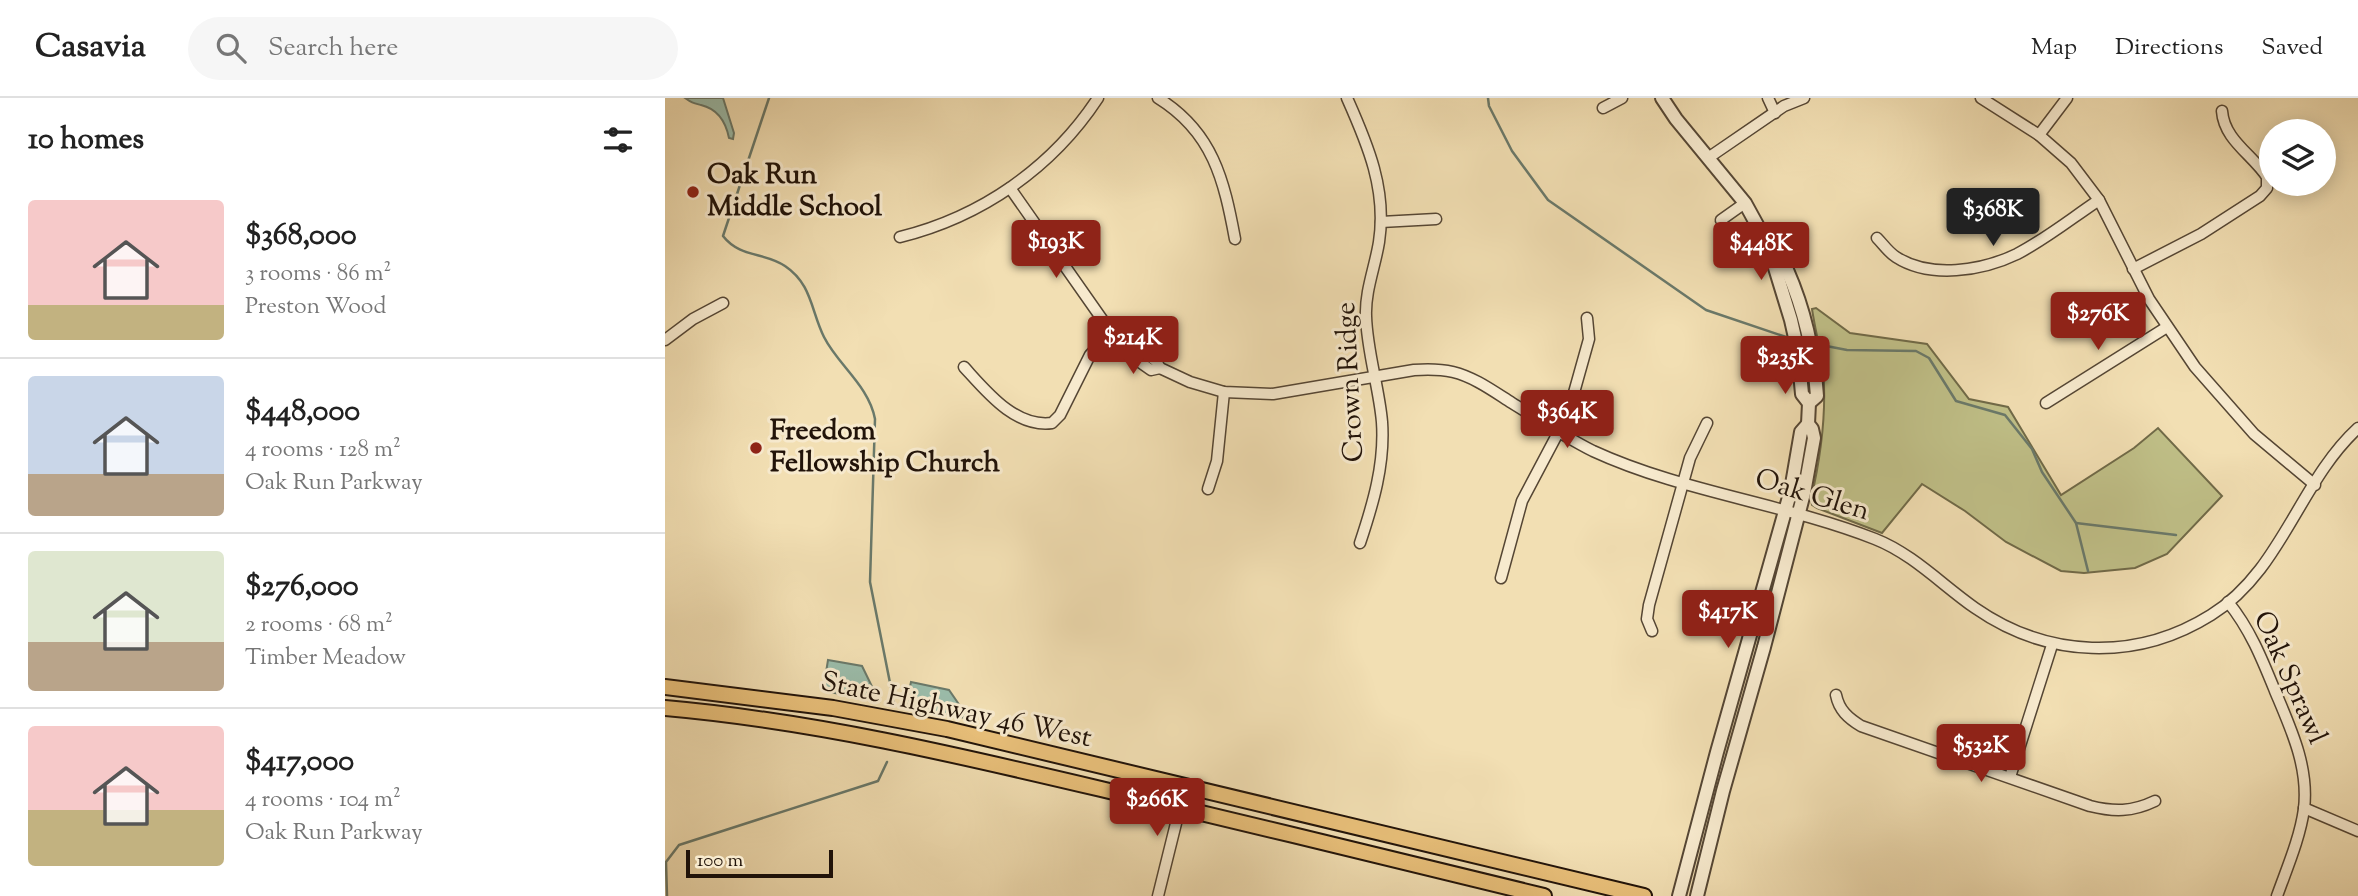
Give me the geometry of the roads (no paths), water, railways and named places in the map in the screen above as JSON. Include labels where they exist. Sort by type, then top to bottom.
[{"type":"main road","name":"State Highway 46 West","points":[[665,687],[798,703],[947,729],[1644,896]]},
{"type":"main road","name":"State Highway 46 West","points":[[665,708],[759,719],[889,741],[1544,896]]},
{"type":"street","points":[[900,237],[946,223],[1010,188],[1055,151],[1098,98]]},
{"type":"street","points":[[1158,98],[1184,117],[1212,156],[1224,186],[1235,239]]},
{"type":"street","name":"Crown Ridge","points":[[1347,98],[1373,163],[1381,222],[1366,306],[1383,446],[1380,473],[1360,543]]},
{"type":"street","points":[[1604,108],[1622,98]]},
{"type":"street","points":[[1662,98],[1745,203],[1776,264],[1775,273],[1806,319],[1817,396],[1809,403]]},
{"type":"street","points":[[1768,98],[1775,113]]},
{"type":"street","points":[[1708,158],[1775,113],[1804,98]]},
{"type":"street","points":[[1980,98],[2039,135],[2071,163],[2099,200],[2133,269],[2167,327],[2203,379],[2239,419],[2276,454],[2315,485]]},
{"type":"street","points":[[2039,135],[2067,98]]},
{"type":"street","points":[[2133,269],[2201,234],[2260,196],[2267,188],[2267,177],[2231,136],[2224,124],[2222,111]]},
{"type":"street","name":"Oak Glen","points":[[1010,188],[1111,332],[1129,346],[1131,356],[1151,370],[1160,368],[1190,382],[1224,392],[1273,394],[1430,369],[1454,372],[1492,390],[1559,433],[1615,460],[1876,539],[1897,550],[1975,608],[2014,631],[2052,645],[2111,648],[2153,641],[2196,624],[2228,602],[2273,552],[2337,450],[2358,428]]},
{"type":"street","points":[[1877,238],[1895,257],[1929,269],[1949,270],[1987,265],[2028,248],[2099,200]]},
{"type":"street","points":[[1721,220],[1745,203]]},
{"type":"street","points":[[1381,222],[1436,219]]},
{"type":"street","points":[[1679,896],[1717,752],[1792,512],[1810,470],[1814,438],[1808,424],[1809,403],[1802,394],[1790,293]]},
{"type":"street","points":[[665,340],[723,303]]},
{"type":"street","points":[[1501,578],[1523,501],[1569,414],[1587,347],[1587,318]]},
{"type":"street","points":[[2046,403],[2167,327]]},
{"type":"street","points":[[964,367],[990,396],[1009,411],[1039,424],[1052,423],[1060,415],[1090,355],[1111,332]]},
{"type":"street","points":[[1208,489],[1215,469],[1224,392]]},
{"type":"street","points":[[1652,631],[1647,619],[1649,605],[1693,448],[1707,423]]},
{"type":"street","points":[[1697,896],[1723,791],[1764,647],[1792,512]]},
{"type":"street","name":"Oak Sprawl","points":[[2228,602],[2251,635],[2292,731],[2302,764],[2304,808],[2277,896]]},
{"type":"street","points":[[2010,777],[2052,645]]},
{"type":"street","points":[[1836,695],[1843,712],[1861,726],[2102,809],[2127,811],[2155,801]]},
{"type":"street","points":[[1158,896],[1185,787]]},
{"type":"street","points":[[2304,808],[2358,831]]},
{"type":"waterway","points":[[769,98],[723,236],[737,248],[785,266],[801,281],[824,337],[872,407],[875,419],[870,582],[894,703]]},
{"type":"waterway","points":[[1488,98],[1489,106],[1512,151],[1548,200],[1706,310],[1792,339]]},
{"type":"waterway","points":[[1816,344],[1847,350],[1916,351],[1929,358],[1956,401],[2005,415],[2032,449],[2042,472],[2076,523],[2088,571]]},
{"type":"waterway","points":[[2076,523],[2176,535]]},
{"type":"waterway","points":[[667,896],[666,862],[679,845],[878,781],[887,762]]},
{"type":"place","name":"Oak Run Middle School","points":[[693,192]]},
{"type":"place","name":"Freedom Fellowship Church","points":[[756,448]]}]
